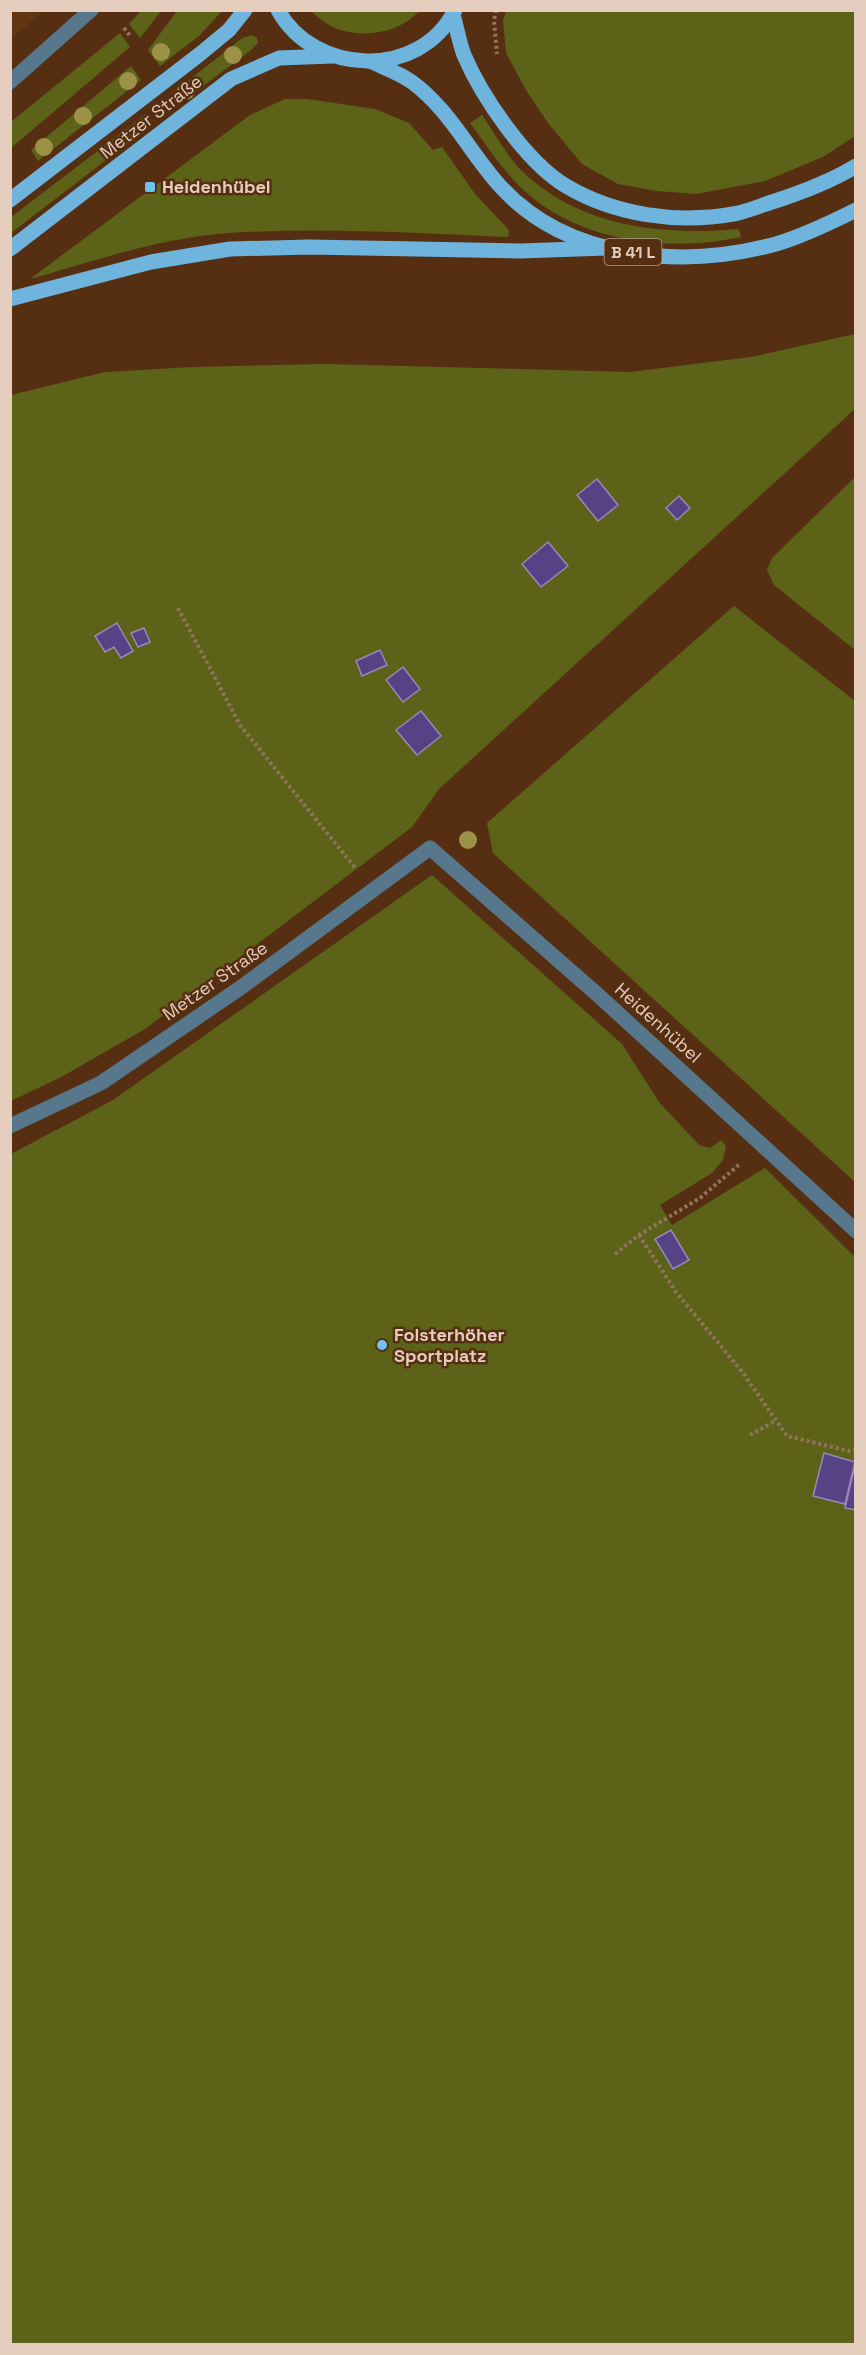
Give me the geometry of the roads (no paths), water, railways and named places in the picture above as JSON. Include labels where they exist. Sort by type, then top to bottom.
[{"type":"main road","name":"Metzer Straße","points":[[10,200],[200,54],[229,30],[245,10]]},
{"type":"main road","name":"Metzer Straße","points":[[278,10],[292,30],[314,48],[349,61],[372,62],[389,60],[417,49],[441,30],[454,13]]},
{"type":"main road","name":"B 41 L","points":[[454,13],[465,56],[488,101],[532,158],[564,185],[596,201],[639,213],[687,219],[734,214],[785,198],[842,175],[855,166]]},
{"type":"main road","name":"Metzer Straße","points":[[10,249],[231,79],[279,58],[333,56]]},
{"type":"main road","name":"B 41 L","points":[[372,62],[412,82],[452,122],[500,186],[522,207],[555,229],[607,248],[665,257],[716,255],[776,244],[855,210]]},
{"type":"main road","points":[[10,299],[151,262],[230,249],[309,247],[520,251],[607,248]]},
{"type":"street","points":[[10,82],[91,10]]},
{"type":"street","name":"Metzer Straße","points":[[10,1126],[101,1083],[243,986],[430,848]]},
{"type":"street","name":"Heidenhübel","points":[[430,848],[598,995],[855,1231]]},
{"type":"place","name":"Heidenhübel","points":[[150,187]]},
{"type":"place","name":"Folsterhöher Sportplatz","points":[[382,1345]]}]
